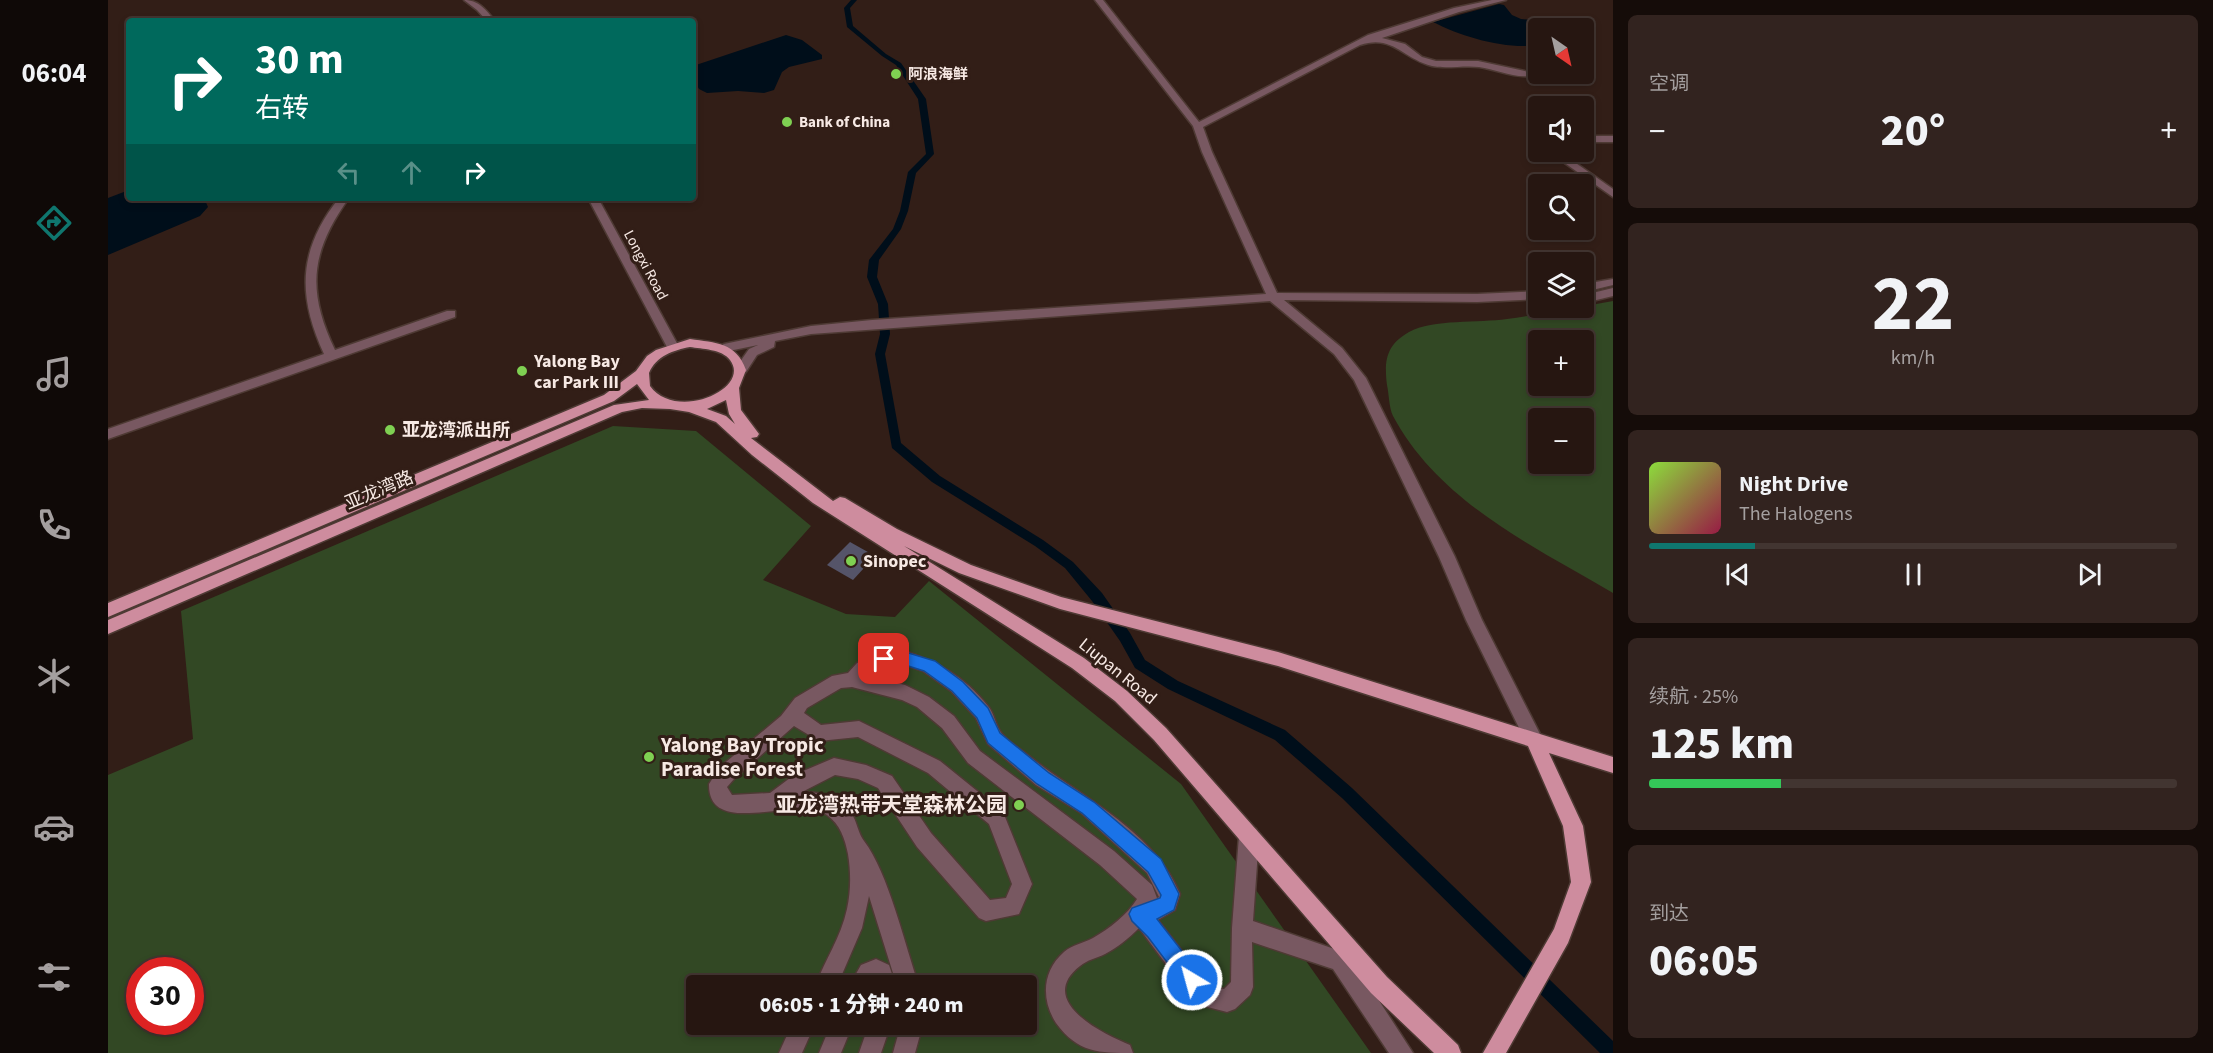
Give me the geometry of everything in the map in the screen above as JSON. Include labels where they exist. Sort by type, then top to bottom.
[{"type":"main road","points":[[690,343],[724,348],[736,357],[741,369],[738,382],[733,389],[714,401],[689,407],[668,405],[652,398],[642,387],[641,374],[647,363],[658,353],[673,346],[690,343]]},
{"type":"main road","name":"亚龙湾路","points":[[108,610],[609,398],[641,374]]},
{"type":"main road","name":"Liupan Road","points":[[733,389],[732,409],[741,423],[795,471],[892,533],[964,569],[1077,607],[1278,659],[1613,765]]},
{"type":"main road","name":"亚龙湾路","points":[[108,627],[619,408],[642,404],[668,405]]},
{"type":"main road","name":"Liupan Road","points":[[689,407],[721,419],[772,464],[818,499],[1013,621],[1099,679],[1160,734],[1366,970],[1405,1012],[1450,1053]]},
{"type":"main road","points":[[1494,1053],[1571,913],[1581,882],[1573,826],[1534,740]]},
{"type":"street","points":[[468,0],[480,8],[488,18]]},
{"type":"street","points":[[1099,0],[1198,126],[1230,204],[1273,297],[1338,351],[1360,378],[1447,556],[1474,620],[1534,740]]},
{"type":"street","points":[[1198,126],[1371,37],[1457,10],[1502,0]]},
{"type":"street","points":[[1371,37],[1402,46],[1419,59],[1435,64],[1478,64],[1526,74]]},
{"type":"street","points":[[1594,138],[1613,139]]},
{"type":"street","points":[[1568,162],[1613,194]]},
{"type":"street","points":[[331,356],[319,333],[310,294],[310,265],[317,240],[330,213],[341,201]]},
{"type":"street","name":"Longxi Road","points":[[595,201],[673,346]]},
{"type":"street","points":[[1594,286],[1613,282]]},
{"type":"street","points":[[1594,297],[1613,292]]},
{"type":"street","points":[[1354,296],[1465,306],[1528,305]]},
{"type":"street","points":[[724,348],[811,330],[872,324],[1273,297],[1477,298],[1528,296]]},
{"type":"street","points":[[108,434],[451,314]]},
{"type":"street","points":[[741,369],[760,347],[811,330]]},
{"type":"street","points":[[852,680],[863,668],[884,659],[902,657],[929,666],[957,686],[982,713],[994,738],[1043,779],[1088,807],[1154,866],[1170,894],[1168,903],[1155,911],[1139,913]]},
{"type":"street","points":[[904,975],[880,898],[852,828],[841,814],[820,802],[736,805],[726,802],[718,794],[718,784],[727,773],[793,716],[801,703],[838,681],[852,680],[905,693],[923,702],[948,722],[974,757],[1138,884],[1145,892],[1148,900],[1139,913],[1102,944],[1073,958],[1060,971],[1054,988],[1059,1007],[1068,1021],[1106,1048],[1122,1053]]},
{"type":"street","points":[[772,803],[801,781],[834,766],[860,771],[885,783],[924,840],[986,911],[1012,907],[1022,884],[996,818],[934,767],[860,729],[819,733],[793,716]]},
{"type":"street","points":[[830,975],[857,908],[857,849],[852,828]]},
{"type":"street","points":[[1139,913],[1155,930],[1204,996],[1227,1001],[1242,987],[1242,928],[1250,836]]},
{"type":"street","points":[[1242,928],[1366,970]]},
{"type":"street","points":[[1341,962],[1402,1053]]},
{"type":"street","points":[[866,975],[876,969],[883,975]]},
{"type":"street","points":[[790,1053],[799,1035]]},
{"type":"street","points":[[830,1053],[837,1035]]},
{"type":"street","points":[[870,1053],[876,1035]]},
{"type":"street","points":[[904,1053],[909,1035]]},
{"type":"green space","points":[[1613,301],[1613,593],[1551,558],[1490,519],[1436,473],[1412,446],[1393,416],[1386,376],[1388,354],[1395,342],[1419,328],[1443,323],[1528,316],[1528,318],[1594,318],[1594,305]]},
{"type":"green space","name":"Yalong Bay Tropic Paradise Forest","points":[[613,426],[696,431],[811,526],[763,580],[846,614],[895,617],[929,581],[1181,784],[1371,1053],[108,1053],[108,775],[193,739],[181,611]]},
{"type":"water","points":[[1499,4],[1504,5],[1512,15],[1528,20],[1528,46],[1484,41],[1457,33],[1433,22]]},
{"type":"water","points":[[786,35],[802,40],[822,55],[822,59],[789,67],[782,72],[774,90],[764,93],[738,91],[707,93],[699,89],[696,84],[696,65]]},
{"type":"water","points":[[126,191],[126,201],[205,201],[208,207],[200,216],[108,255],[108,198]]},
{"type":"building","name":"Sinopec","points":[[850,542],[875,556],[853,580],[827,565]]},
{"type":"waterway","points":[[854,0],[847,8],[850,27],[884,55],[899,64],[922,99],[930,154],[912,172],[904,211],[897,229],[874,260],[872,277],[883,304],[885,334],[880,354],[896,445],[936,479],[1039,543],[1069,565],[1097,597],[1125,637],[1140,664],[1173,685],[1280,735],[1347,793],[1613,1053]]},
{"type":"place","name":"阿浪海鲜","points":[[896,74]]},
{"type":"place","name":"Bank of China","points":[[787,122]]},
{"type":"place","name":"Yalong Bay car Park III","points":[[522,371]]},
{"type":"place","name":"亚龙湾派出所","points":[[390,430]]},
{"type":"place","name":"Sinopec","points":[[851,561]]},
{"type":"place","name":"Yalong Bay Tropic Paradise Forest","points":[[649,757]]},
{"type":"place","name":"亚龙湾热带天堂森林公园","points":[[1019,805]]},
{"type":"route","points":[[884,659],[902,657],[929,666],[957,686],[982,713],[994,738],[1043,779],[1088,807],[1154,866],[1162,876],[1170,894],[1168,903],[1155,911],[1138,914],[1155,930],[1192,980]]}]
